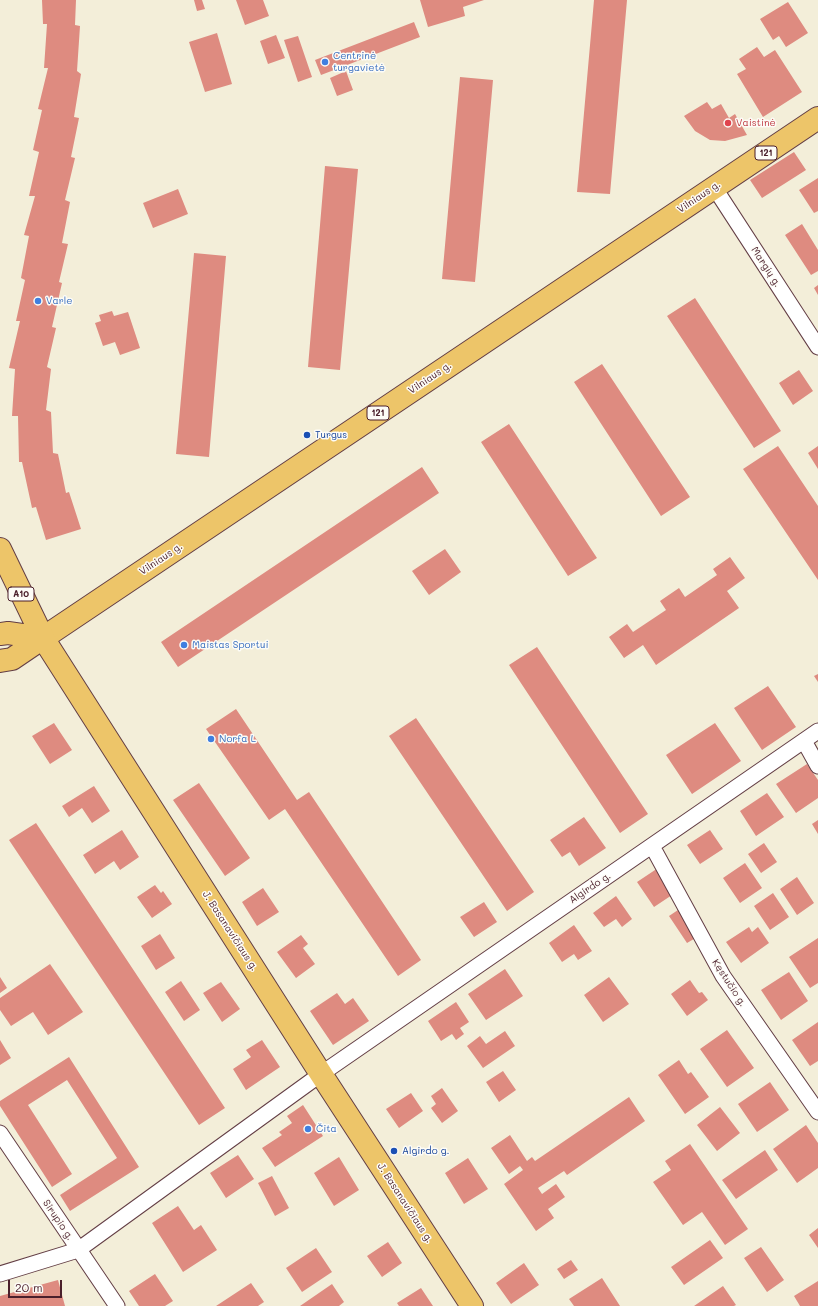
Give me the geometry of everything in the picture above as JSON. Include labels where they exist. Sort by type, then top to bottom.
[{"type":"main road","name":"Vilniaus g.","points":[[0,661],[12,659],[818,118]]},
{"type":"main road","name":"J. Basanavičiaus g.","points":[[0,549],[43,638],[321,1074],[472,1306]]},
{"type":"main road","points":[[0,634],[8,633],[43,638]]},
{"type":"street","name":"Margių g.","points":[[714,187],[818,347]]},
{"type":"street","name":"Algirdo g.","points":[[0,1274],[78,1250],[321,1074],[818,731]]},
{"type":"street","points":[[804,741],[818,766]]},
{"type":"street","name":"Kęstučio g.","points":[[652,846],[723,976],[818,1112]]},
{"type":"street","name":"Sirupio g.","points":[[0,1132],[117,1306]]},
{"type":"building","points":[[42,0],[76,0],[75,25],[80,26],[77,71],[81,74],[74,117],[79,118],[71,157],[75,158],[65,200],[70,202],[62,243],[68,244],[59,282],[62,283],[52,327],[56,328],[47,367],[51,369],[46,410],[51,412],[53,453],[58,454],[66,493],[69,492],[81,529],[46,540],[36,507],[32,508],[22,462],[19,462],[18,416],[12,416],[15,369],[9,368],[20,321],[16,321],[25,280],[21,278],[29,236],[24,235],[35,196],[29,196],[39,152],[33,150],[42,110],[38,109],[48,68],[44,68],[47,24],[43,24]]},
{"type":"building","points":[[194,0],[202,0],[205,9],[197,11]]},
{"type":"building","points":[[236,0],[263,0],[269,16],[245,25]]},
{"type":"building","points":[[420,0],[484,0],[463,7],[465,16],[428,27]]},
{"type":"building","points":[[594,0],[627,0],[610,194],[577,192]]},
{"type":"building","points":[[788,2],[808,33],[786,47],[779,36],[773,40],[760,19]]},
{"type":"building","points":[[414,22],[420,37],[321,75],[315,60]]},
{"type":"building","points":[[217,33],[232,84],[205,92],[189,42]]},
{"type":"building","points":[[276,35],[285,58],[268,64],[260,41]]},
{"type":"building","points":[[298,36],[312,77],[298,82],[284,40]]},
{"type":"building","points":[[757,47],[764,57],[775,50],[802,92],[763,117],[737,74],[746,69],[739,59]]},
{"type":"building","points":[[346,71],[353,90],[337,96],[330,78]]},
{"type":"building","points":[[460,77],[493,80],[475,282],[442,279]]},
{"type":"building","points":[[707,102],[712,109],[721,104],[729,118],[735,114],[747,135],[725,141],[710,140],[695,131],[684,116]]},
{"type":"building","points":[[794,152],[806,170],[762,198],[750,180]]},
{"type":"building","points":[[325,166],[358,169],[340,370],[308,367]]},
{"type":"building","points":[[818,178],[818,211],[814,213],[799,190]]},
{"type":"building","points":[[178,189],[188,214],[153,228],[143,203]]},
{"type":"building","points":[[802,224],[818,250],[818,271],[811,275],[785,235]]},
{"type":"building","points":[[194,253],[226,256],[209,457],[176,454]]},
{"type":"building","points":[[818,285],[818,295],[814,288]]},
{"type":"building","points":[[695,298],[781,431],[754,448],[667,316]]},
{"type":"building","points":[[112,311],[114,316],[128,312],[140,348],[120,355],[115,342],[103,346],[95,323],[101,321],[99,315]]},
{"type":"building","points":[[602,364],[690,497],[661,516],[574,382]]},
{"type":"building","points":[[799,370],[813,391],[793,405],[779,383]]},
{"type":"building","points":[[509,424],[597,558],[568,576],[481,442]]},
{"type":"building","points":[[778,446],[818,506],[818,580],[743,469]]},
{"type":"building","points":[[818,446],[818,469],[808,453]]},
{"type":"building","points":[[422,467],[439,493],[178,667],[161,642]]},
{"type":"building","points":[[445,549],[461,572],[429,595],[412,571]]},
{"type":"building","points":[[730,557],[745,578],[727,591],[739,608],[656,665],[643,645],[624,658],[609,637],[627,624],[633,632],[666,610],[660,601],[679,588],[685,597],[717,575],[713,569]]},
{"type":"building","points":[[537,647],[648,814],[620,833],[509,665]]},
{"type":"building","points":[[818,674],[818,682],[814,676]]},
{"type":"building","points":[[768,686],[796,727],[762,750],[734,708]]},
{"type":"building","points":[[236,709],[297,800],[309,792],[421,960],[398,976],[285,809],[269,820],[206,729]]},
{"type":"building","points":[[416,718],[534,892],[507,911],[389,736]]},
{"type":"building","points":[[54,723],[72,750],[50,764],[32,736]]},
{"type":"building","points":[[715,723],[741,761],[692,794],[666,755]]},
{"type":"building","points":[[807,764],[818,780],[818,798],[796,813],[776,784]]},
{"type":"building","points":[[199,783],[250,858],[225,876],[173,800]]},
{"type":"building","points":[[94,786],[110,811],[92,823],[82,808],[69,817],[62,806]]},
{"type":"building","points":[[767,793],[784,817],[756,836],[740,811]]},
{"type":"building","points":[[584,817],[606,848],[579,866],[570,852],[562,857],[550,840]]},
{"type":"building","points":[[818,820],[818,834],[812,824]]},
{"type":"building","points":[[36,823],[225,1108],[199,1125],[9,840]]},
{"type":"building","points":[[122,830],[139,857],[120,870],[114,861],[95,874],[83,855]]},
{"type":"building","points":[[710,830],[723,849],[700,864],[687,845]]},
{"type":"building","points":[[764,843],[777,862],[761,873],[748,854]]},
{"type":"building","points":[[745,863],[762,888],[740,903],[723,878]]},
{"type":"building","points":[[658,868],[675,893],[654,907],[637,882]]},
{"type":"building","points":[[797,877],[814,903],[797,915],[780,889]]},
{"type":"building","points":[[155,885],[161,893],[163,891],[172,904],[152,918],[137,897]]},
{"type":"building","points":[[263,888],[279,912],[257,926],[242,902]]},
{"type":"building","points":[[773,893],[789,917],[770,930],[754,906]]},
{"type":"building","points":[[616,896],[632,919],[622,927],[616,919],[604,927],[593,913]]},
{"type":"building","points":[[484,902],[497,922],[474,937],[460,917]]},
{"type":"building","points":[[681,908],[699,936],[687,943],[669,916]]},
{"type":"building","points":[[574,925],[592,951],[578,960],[574,954],[562,962],[549,943]]},
{"type":"building","points":[[749,927],[752,932],[758,927],[769,943],[741,963],[726,942]]},
{"type":"building","points":[[160,934],[175,958],[156,970],[141,946]]},
{"type":"building","points":[[301,935],[308,944],[303,948],[315,964],[296,978],[277,952]]},
{"type":"building","points":[[818,938],[818,983],[810,988],[789,957]]},
{"type":"building","points":[[50,964],[83,1012],[48,1035],[33,1012],[11,1026],[0,1010],[0,998]]},
{"type":"building","points":[[505,969],[523,996],[486,1020],[468,994]]},
{"type":"building","points":[[789,972],[808,1001],[781,1020],[761,990]]},
{"type":"building","points":[[0,977],[7,988],[0,993]]},
{"type":"building","points":[[609,977],[629,1004],[603,1022],[584,995]]},
{"type":"building","points":[[690,980],[699,993],[702,992],[708,1000],[687,1016],[671,994]]},
{"type":"building","points":[[181,981],[200,1010],[184,1021],[165,992]]},
{"type":"building","points":[[221,982],[240,1009],[222,1022],[203,993]]},
{"type":"building","points":[[337,993],[345,1004],[353,998],[369,1021],[333,1045],[310,1011]]},
{"type":"building","points":[[456,1002],[469,1022],[460,1028],[464,1034],[456,1040],[452,1034],[441,1041],[428,1021]]},
{"type":"building","points":[[818,1022],[818,1061],[810,1066],[792,1040]]},
{"type":"building","points":[[727,1030],[754,1068],[727,1087],[700,1049]]},
{"type":"building","points":[[505,1031],[515,1046],[483,1068],[467,1046],[480,1036],[486,1044]]},
{"type":"building","points":[[0,1040],[11,1058],[0,1065]]},
{"type":"building","points":[[262,1040],[280,1067],[246,1090],[233,1069],[251,1057],[246,1050]]},
{"type":"building","points":[[69,1057],[139,1167],[70,1211],[60,1195],[117,1158],[67,1080],[28,1105],[72,1174],[52,1187],[0,1106],[0,1101]]},
{"type":"building","points":[[679,1060],[688,1074],[691,1072],[709,1097],[685,1114],[658,1075]]},
{"type":"building","points":[[503,1071],[516,1090],[499,1102],[486,1082]]},
{"type":"building","points":[[770,1082],[789,1110],[757,1132],[738,1104]]},
{"type":"building","points":[[442,1088],[458,1111],[442,1123],[431,1108],[436,1104],[431,1096]]},
{"type":"building","points":[[411,1093],[423,1111],[399,1128],[386,1109]]},
{"type":"building","points":[[629,1097],[645,1121],[567,1175],[564,1171],[538,1188],[542,1194],[556,1184],[565,1197],[548,1209],[554,1218],[536,1231],[504,1184],[523,1170],[520,1166],[509,1174],[491,1148],[510,1135],[527,1161],[532,1157],[535,1161]]},
{"type":"building","points":[[303,1105],[323,1136],[275,1167],[262,1148],[282,1135],[279,1132],[292,1123],[287,1116]]},
{"type":"building","points":[[720,1107],[740,1133],[717,1151],[697,1125]]},
{"type":"building","points":[[806,1125],[818,1143],[818,1168],[797,1183],[773,1149]]},
{"type":"building","points":[[690,1144],[748,1229],[725,1245],[702,1212],[683,1225],[653,1182],[671,1170],[665,1161]]},
{"type":"building","points":[[765,1150],[778,1170],[736,1199],[722,1180]]},
{"type":"building","points":[[238,1155],[254,1179],[226,1198],[210,1173]]},
{"type":"building","points":[[339,1157],[359,1190],[334,1206],[314,1173]]},
{"type":"building","points":[[468,1158],[488,1189],[464,1204],[445,1173]]},
{"type":"building","points":[[272,1176],[289,1208],[275,1216],[258,1183]]},
{"type":"building","points":[[178,1206],[194,1230],[201,1225],[217,1250],[183,1272],[152,1223]]},
{"type":"building","points":[[818,1228],[818,1248],[809,1235]]},
{"type":"building","points":[[710,1240],[723,1258],[684,1285],[671,1267]]},
{"type":"building","points":[[388,1242],[402,1263],[382,1277],[367,1256]]},
{"type":"building","points":[[761,1247],[784,1280],[767,1292],[744,1258]]},
{"type":"building","points":[[316,1248],[332,1272],[302,1292],[286,1268]]},
{"type":"building","points":[[571,1260],[578,1270],[564,1279],[557,1269]]},
{"type":"building","points":[[524,1263],[539,1285],[511,1304],[496,1283]]},
{"type":"building","points":[[155,1274],[173,1301],[165,1306],[139,1306],[129,1291]]},
{"type":"building","points":[[602,1278],[620,1306],[574,1306],[569,1299]]},
{"type":"building","points":[[58,1280],[65,1306],[0,1306],[0,1296]]},
{"type":"building","points":[[818,1281],[818,1306],[800,1306],[794,1296]]},
{"type":"building","points":[[251,1283],[264,1302],[258,1306],[216,1306]]},
{"type":"building","points":[[332,1284],[344,1302],[339,1306],[300,1306]]},
{"type":"building","points":[[723,1286],[736,1305],[694,1306]]},
{"type":"building","points":[[421,1288],[433,1306],[399,1306],[397,1303]]},
{"type":"place","name":"Centrinė turgavietė","points":[[325,62]]},
{"type":"place","name":"Vaistinė","points":[[728,123]]},
{"type":"place","name":"Varle","points":[[38,301]]},
{"type":"place","name":"Turgus","points":[[307,435]]},
{"type":"place","name":"Maistas Sportui","points":[[184,645]]},
{"type":"place","name":"Norfa L","points":[[211,739]]},
{"type":"place","name":"Čita","points":[[308,1129]]},
{"type":"place","name":"Algirdo g.","points":[[394,1151]]}]
